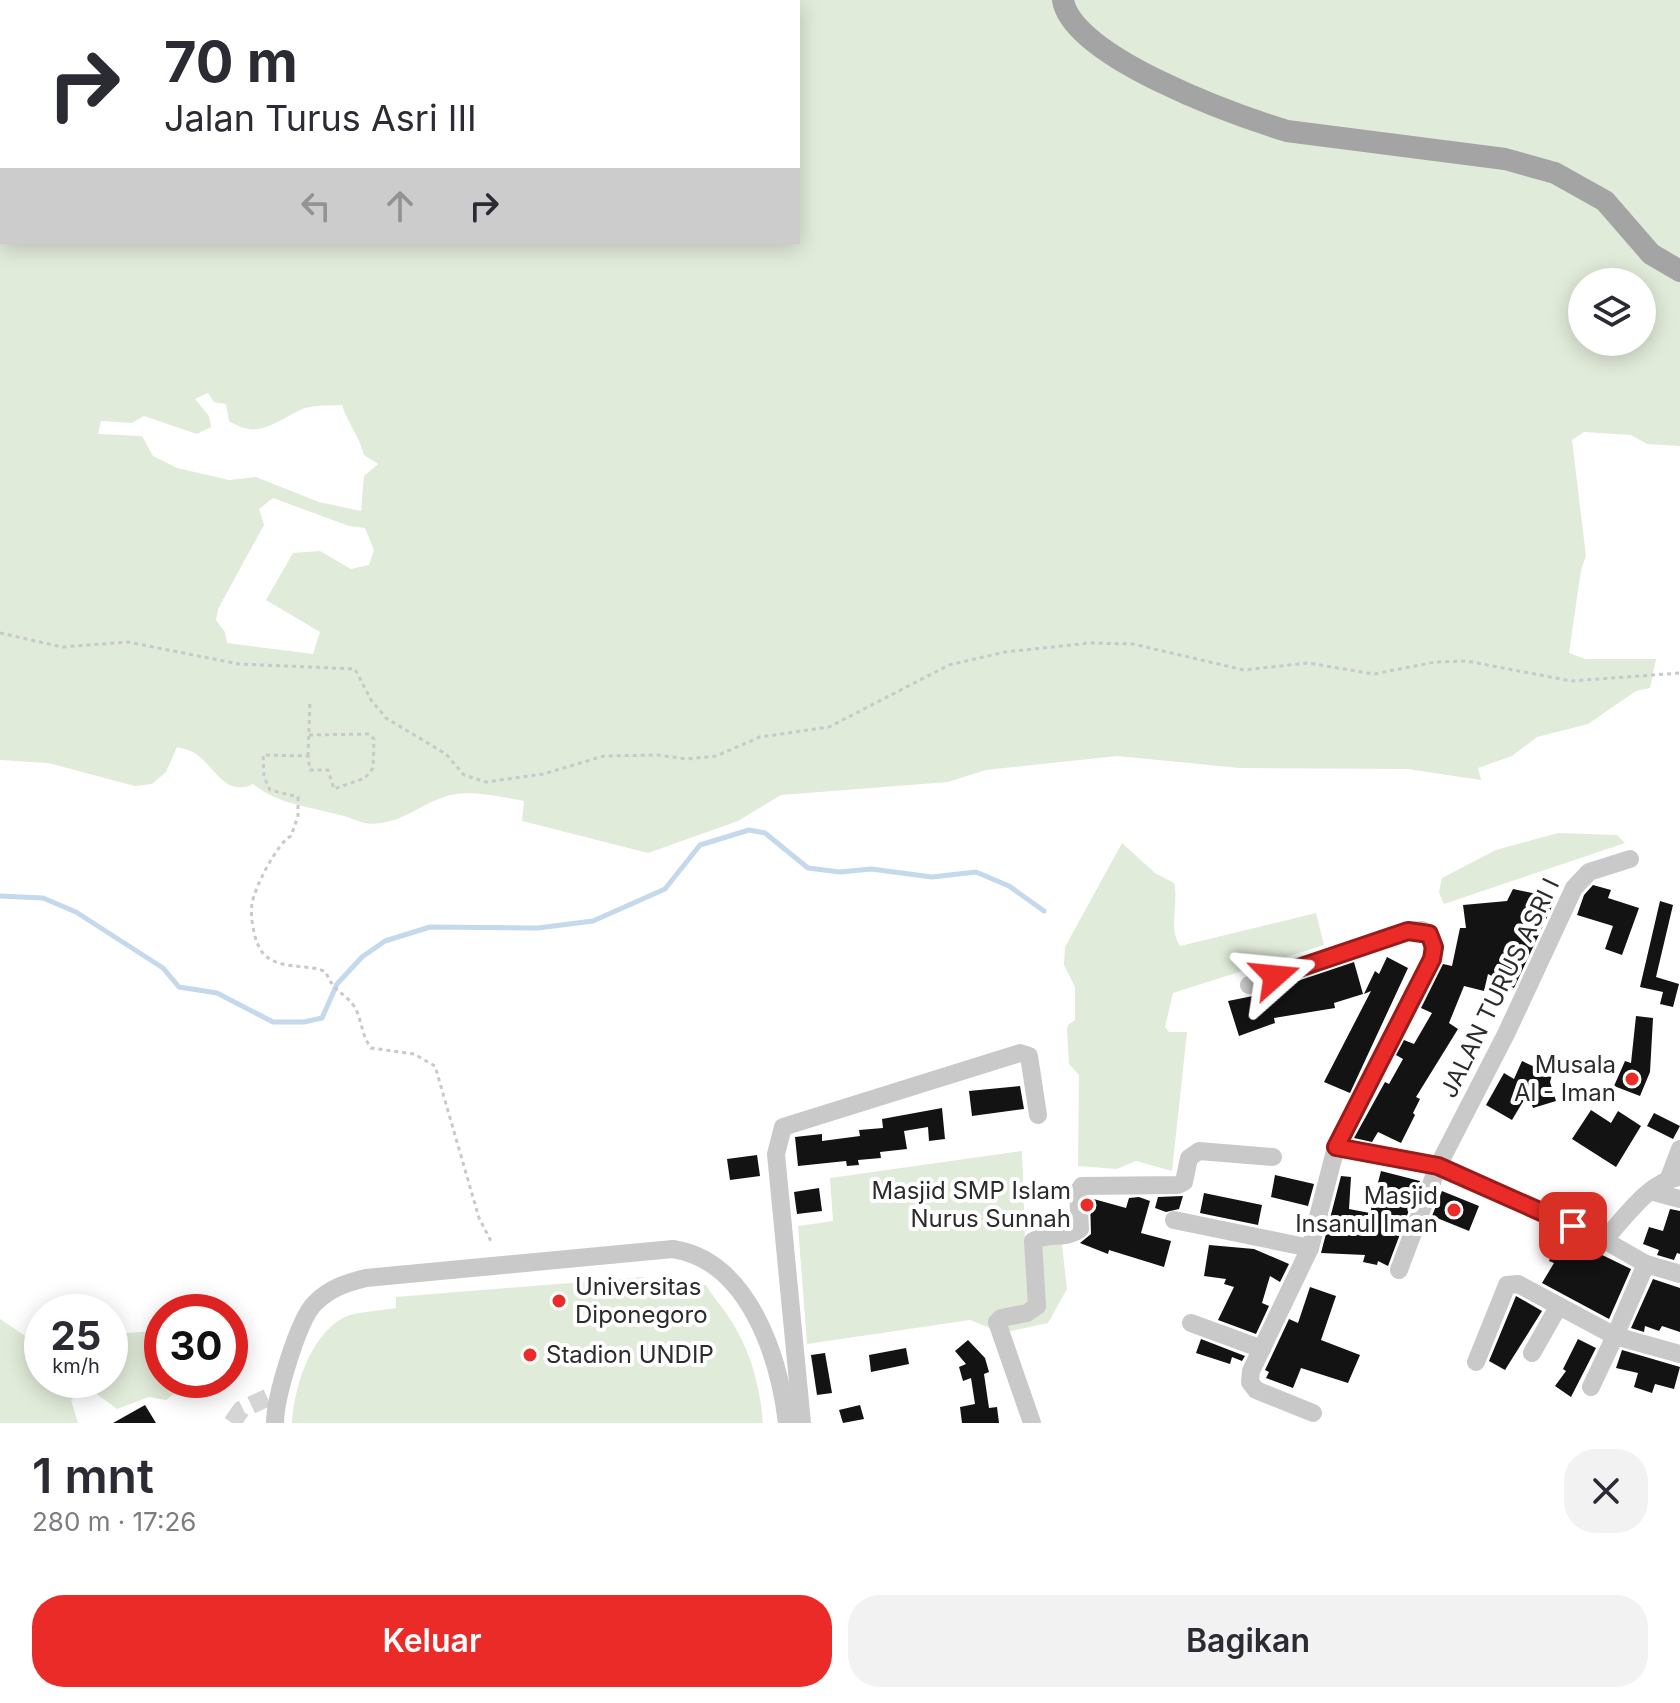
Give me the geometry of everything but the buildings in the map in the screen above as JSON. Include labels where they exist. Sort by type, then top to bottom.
[{"type":"main road","points":[[1063,0],[1073,25],[1098,49],[1254,121],[1287,131],[1505,159],[1555,173],[1605,201],[1651,254],[1680,271]]},
{"type":"street","name":"JALAN TURUS ASRI I","points":[[1399,1270],[1438,1166],[1506,1034],[1574,888],[1589,872],[1630,859]]},
{"type":"street","points":[[1249,985],[1408,931],[1422,930],[1432,939],[1432,959],[1336,1147],[1310,1248],[1251,1371],[1250,1382],[1256,1390],[1313,1413]]},
{"type":"street","points":[[802,1423],[776,1154],[783,1127],[1020,1053],[1029,1056],[1038,1115]]},
{"type":"street","points":[[1336,1147],[1438,1166],[1604,1240],[1646,1264],[1680,1274]]},
{"type":"street","points":[[1604,1240],[1650,1191],[1675,1178],[1680,1149]]},
{"type":"street","points":[[1032,1423],[997,1322],[1001,1318],[1027,1313],[1037,1306],[1033,1241],[1038,1237],[1075,1233],[1080,1229],[1078,1192],[1082,1186],[1178,1185],[1184,1182],[1189,1158],[1199,1151],[1273,1157]]},
{"type":"street","points":[[1650,1191],[1680,1199]]},
{"type":"street","points":[[1174,1220],[1310,1248]]},
{"type":"street","points":[[275,1423],[277,1393],[312,1306],[335,1287],[366,1278],[673,1249],[702,1256],[733,1284],[756,1319],[778,1367],[787,1423]]},
{"type":"street","points":[[1591,1387],[1646,1264]]},
{"type":"street","points":[[1476,1362],[1507,1285],[1518,1284],[1615,1336],[1680,1354]]},
{"type":"street","points":[[1532,1353],[1558,1307]]},
{"type":"street","points":[[1191,1323],[1262,1349]]},
{"type":"path","points":[[0,633],[62,647],[128,642],[239,664],[355,669],[371,700],[386,718],[446,754],[464,775],[486,782],[543,774],[604,756],[658,755],[687,759],[716,756],[760,737],[829,727],[949,665],[1005,652],[1090,643],[1133,644],[1244,670],[1308,663],[1374,674],[1435,662],[1466,661],[1571,681],[1680,673]]},
{"type":"path","points":[[309,735],[369,734],[374,739],[373,768],[365,778],[334,789],[328,770],[310,770],[308,756],[310,701]]},
{"type":"path","points":[[308,756],[263,755],[264,777],[270,790],[298,797],[298,816],[291,836],[281,841],[251,906],[255,935],[263,953],[277,962],[326,972],[334,989],[354,1006],[364,1039],[371,1048],[414,1054],[435,1066],[479,1218],[492,1243]]},
{"type":"green space","points":[[800,0],[1680,0],[1680,446],[1647,444],[1631,435],[1584,432],[1572,440],[1586,556],[1581,570],[1569,653],[1585,659],[1656,659],[1650,688],[1636,691],[1588,724],[1537,737],[1512,756],[1478,768],[1481,780],[1407,769],[1240,768],[1117,756],[986,770],[948,782],[781,795],[738,821],[648,853],[522,821],[524,801],[484,794],[453,794],[390,821],[364,823],[283,800],[253,784],[235,787],[221,779],[196,754],[177,747],[166,772],[152,784],[135,786],[48,763],[0,760],[0,244],[800,244]],"holes":[[[208,393],[214,402],[226,404],[229,421],[248,429],[265,428],[308,407],[342,405],[364,455],[378,464],[364,476],[361,511],[319,502],[256,477],[229,480],[177,468],[153,456],[142,436],[98,434],[101,421],[132,423],[144,416],[197,434],[211,427],[209,416],[195,399]],[[273,498],[349,526],[365,528],[374,550],[369,565],[351,569],[320,551],[293,553],[266,600],[320,632],[313,654],[227,643],[225,632],[216,620],[218,609],[264,525],[259,509]]]},
{"type":"green space","points":[[1558,833],[1617,835],[1625,843],[1444,904],[1439,892],[1442,878],[1496,850]]},
{"type":"green space","points":[[1122,843],[1155,873],[1174,883],[1174,924],[1180,946],[1316,913],[1324,945],[1173,993],[1165,1027],[1169,1032],[1187,1032],[1172,1171],[1136,1161],[1117,1169],[1078,1166],[1079,1075],[1069,1064],[1067,1030],[1075,1020],[1075,987],[1064,965],[1065,947]]},
{"type":"green space","points":[[1022,1151],[1025,1237],[1061,1236],[1067,1289],[1048,1323],[1002,1333],[970,1320],[807,1344],[798,1226],[833,1221],[830,1178]]},
{"type":"green space","name":"Stadion UNDIP","points":[[644,1277],[644,1289],[706,1285],[736,1328],[748,1354],[763,1423],[292,1423],[300,1380],[312,1351],[330,1328],[347,1316],[396,1308],[396,1297]]},
{"type":"green space","points":[[0,1319],[24,1335],[24,1398],[73,1398],[71,1400],[78,1423],[0,1423]]},
{"type":"green space","points":[[144,1332],[146,1398],[117,1409],[102,1398],[128,1398],[128,1333]]},
{"type":"waterway","points":[[0,896],[43,898],[76,912],[163,968],[179,987],[217,993],[273,1022],[304,1022],[322,1018],[337,984],[362,957],[385,941],[430,927],[538,928],[593,921],[665,889],[700,845],[749,830],[765,833],[808,868],[840,872],[871,869],[932,877],[976,872],[1009,886],[1044,911]]},
{"type":"tunnel","points":[[232,1423],[241,1410],[277,1393]]},
{"type":"place","name":"Musala Al - Iman","points":[[1632,1079]]},
{"type":"place","name":"Masjid SMP Islam Nurus Sunnah","points":[[1087,1205]]},
{"type":"place","name":"Masjid Insanul Iman","points":[[1454,1210]]},
{"type":"place","name":"Universitas Diponegoro","points":[[559,1301]]},
{"type":"place","name":"Stadion UNDIP","points":[[530,1355]]},
{"type":"route","points":[[1275,976],[1408,931],[1422,930],[1429,934],[1434,947],[1432,959],[1336,1147],[1438,1166],[1573,1226]]}]
